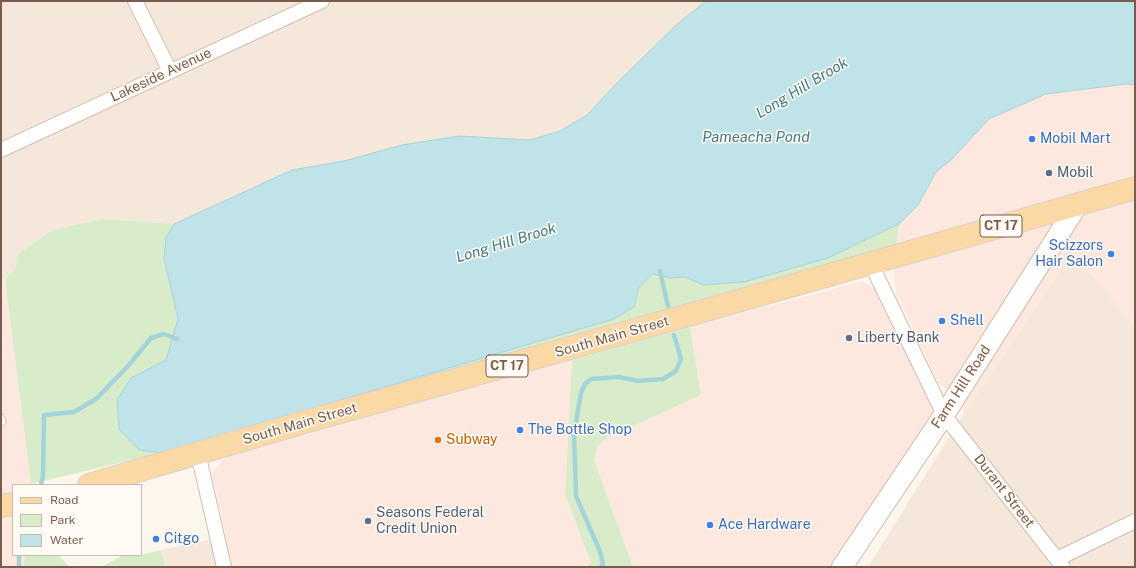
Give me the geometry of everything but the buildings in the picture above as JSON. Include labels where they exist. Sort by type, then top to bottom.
[{"type":"main road","name":"South Main Street","points":[[92,484],[1135,188]]},
{"type":"main road","name":"Farm Hill Road","points":[[842,567],[944,415],[1078,204]]},
{"type":"main road","points":[[1,506],[12,504]]},
{"type":"street","points":[[135,1],[170,72]]},
{"type":"street","name":"Lakeside Avenue","points":[[1,150],[322,1]]},
{"type":"street","name":"Durant Street","points":[[871,264],[944,415],[1060,563]]},
{"type":"street","points":[[198,453],[224,567]]},
{"type":"street","points":[[1060,563],[1135,521]]},
{"type":"shaded area","points":[[1,1],[706,1],[676,25],[587,115],[560,131],[530,140],[500,139],[344,161],[292,170],[174,224],[102,219],[52,230],[19,253],[15,269],[1,281]]},
{"type":"shaded area","points":[[1126,84],[1135,85],[1135,325],[1072,252],[964,413],[946,389],[938,383],[896,292],[893,267],[899,224],[918,205],[936,172],[950,161],[989,119],[1046,94]]},
{"type":"shaded area","points":[[1072,252],[1135,325],[1135,567],[868,567],[964,413]]},
{"type":"shaded area","points":[[5,279],[31,484],[12,484],[12,556],[25,556],[23,567],[1,567],[1,281]]},
{"type":"shaded area","points":[[863,281],[881,294],[934,407],[932,416],[831,567],[633,567],[594,460],[597,446],[605,439],[701,395],[690,327]]},
{"type":"shaded area","points":[[572,360],[565,494],[591,564],[585,567],[233,567],[212,474],[225,457],[516,372]]},
{"type":"shaded area","points":[[226,536],[233,567],[165,567],[161,550]]},
{"type":"green space","points":[[102,219],[174,224],[166,238],[164,258],[178,319],[166,360],[131,378],[117,400],[119,429],[139,450],[162,453],[31,484],[5,279],[15,269],[19,253],[52,230]]},
{"type":"green space","points":[[899,224],[896,246],[298,413],[614,319],[634,307],[638,289],[652,274],[670,278],[685,277],[703,285],[828,258]]},
{"type":"green space","points":[[690,327],[701,395],[605,439],[597,447],[594,460],[633,567],[585,567],[591,563],[565,494],[572,360]]},
{"type":"green space","points":[[161,550],[165,567],[101,567],[121,556],[142,556]]},
{"type":"green space","points":[[25,556],[59,556],[70,567],[23,567]]},
{"type":"water","name":"Pameacha Pond","points":[[706,1],[1135,1],[1135,85],[1126,84],[1046,94],[989,119],[950,161],[936,172],[918,205],[899,224],[828,258],[744,282],[703,285],[685,277],[670,278],[652,274],[638,289],[634,307],[614,319],[162,453],[139,450],[119,429],[117,400],[131,378],[166,360],[178,319],[164,258],[166,238],[174,224],[292,170],[344,161],[402,145],[459,136],[530,140],[560,131],[587,115],[676,25]]},
{"type":"waterway","points":[[660,271],[668,306]]},
{"type":"waterway","name":"Long Hill Brook","points":[[41,484],[43,476],[44,415],[74,412],[96,399],[128,366],[151,338],[164,334],[177,339]]},
{"type":"waterway","points":[[601,567],[603,566],[601,554],[576,496],[574,434],[581,393],[585,384],[591,379],[619,377],[638,381],[663,379],[676,371],[681,359],[674,335]]},
{"type":"waterway","name":"Long Hill Brook","points":[[19,556],[20,567]]},
{"type":"place","name":"Mobil Mart","points":[[1032,139]]},
{"type":"place","name":"Mobil","points":[[1049,173]]},
{"type":"place","name":"Scizzors Hair Salon","points":[[1111,254]]},
{"type":"place","name":"Shell","points":[[942,321]]},
{"type":"place","name":"Liberty Bank","points":[[849,338]]},
{"type":"place","name":"The Bottle Shop","points":[[520,430]]},
{"type":"place","name":"Subway","points":[[438,440]]},
{"type":"place","name":"Seasons Federal Credit Union","points":[[368,521]]},
{"type":"place","name":"Ace Hardware","points":[[710,525]]},
{"type":"place","name":"Citgo","points":[[156,539]]}]
